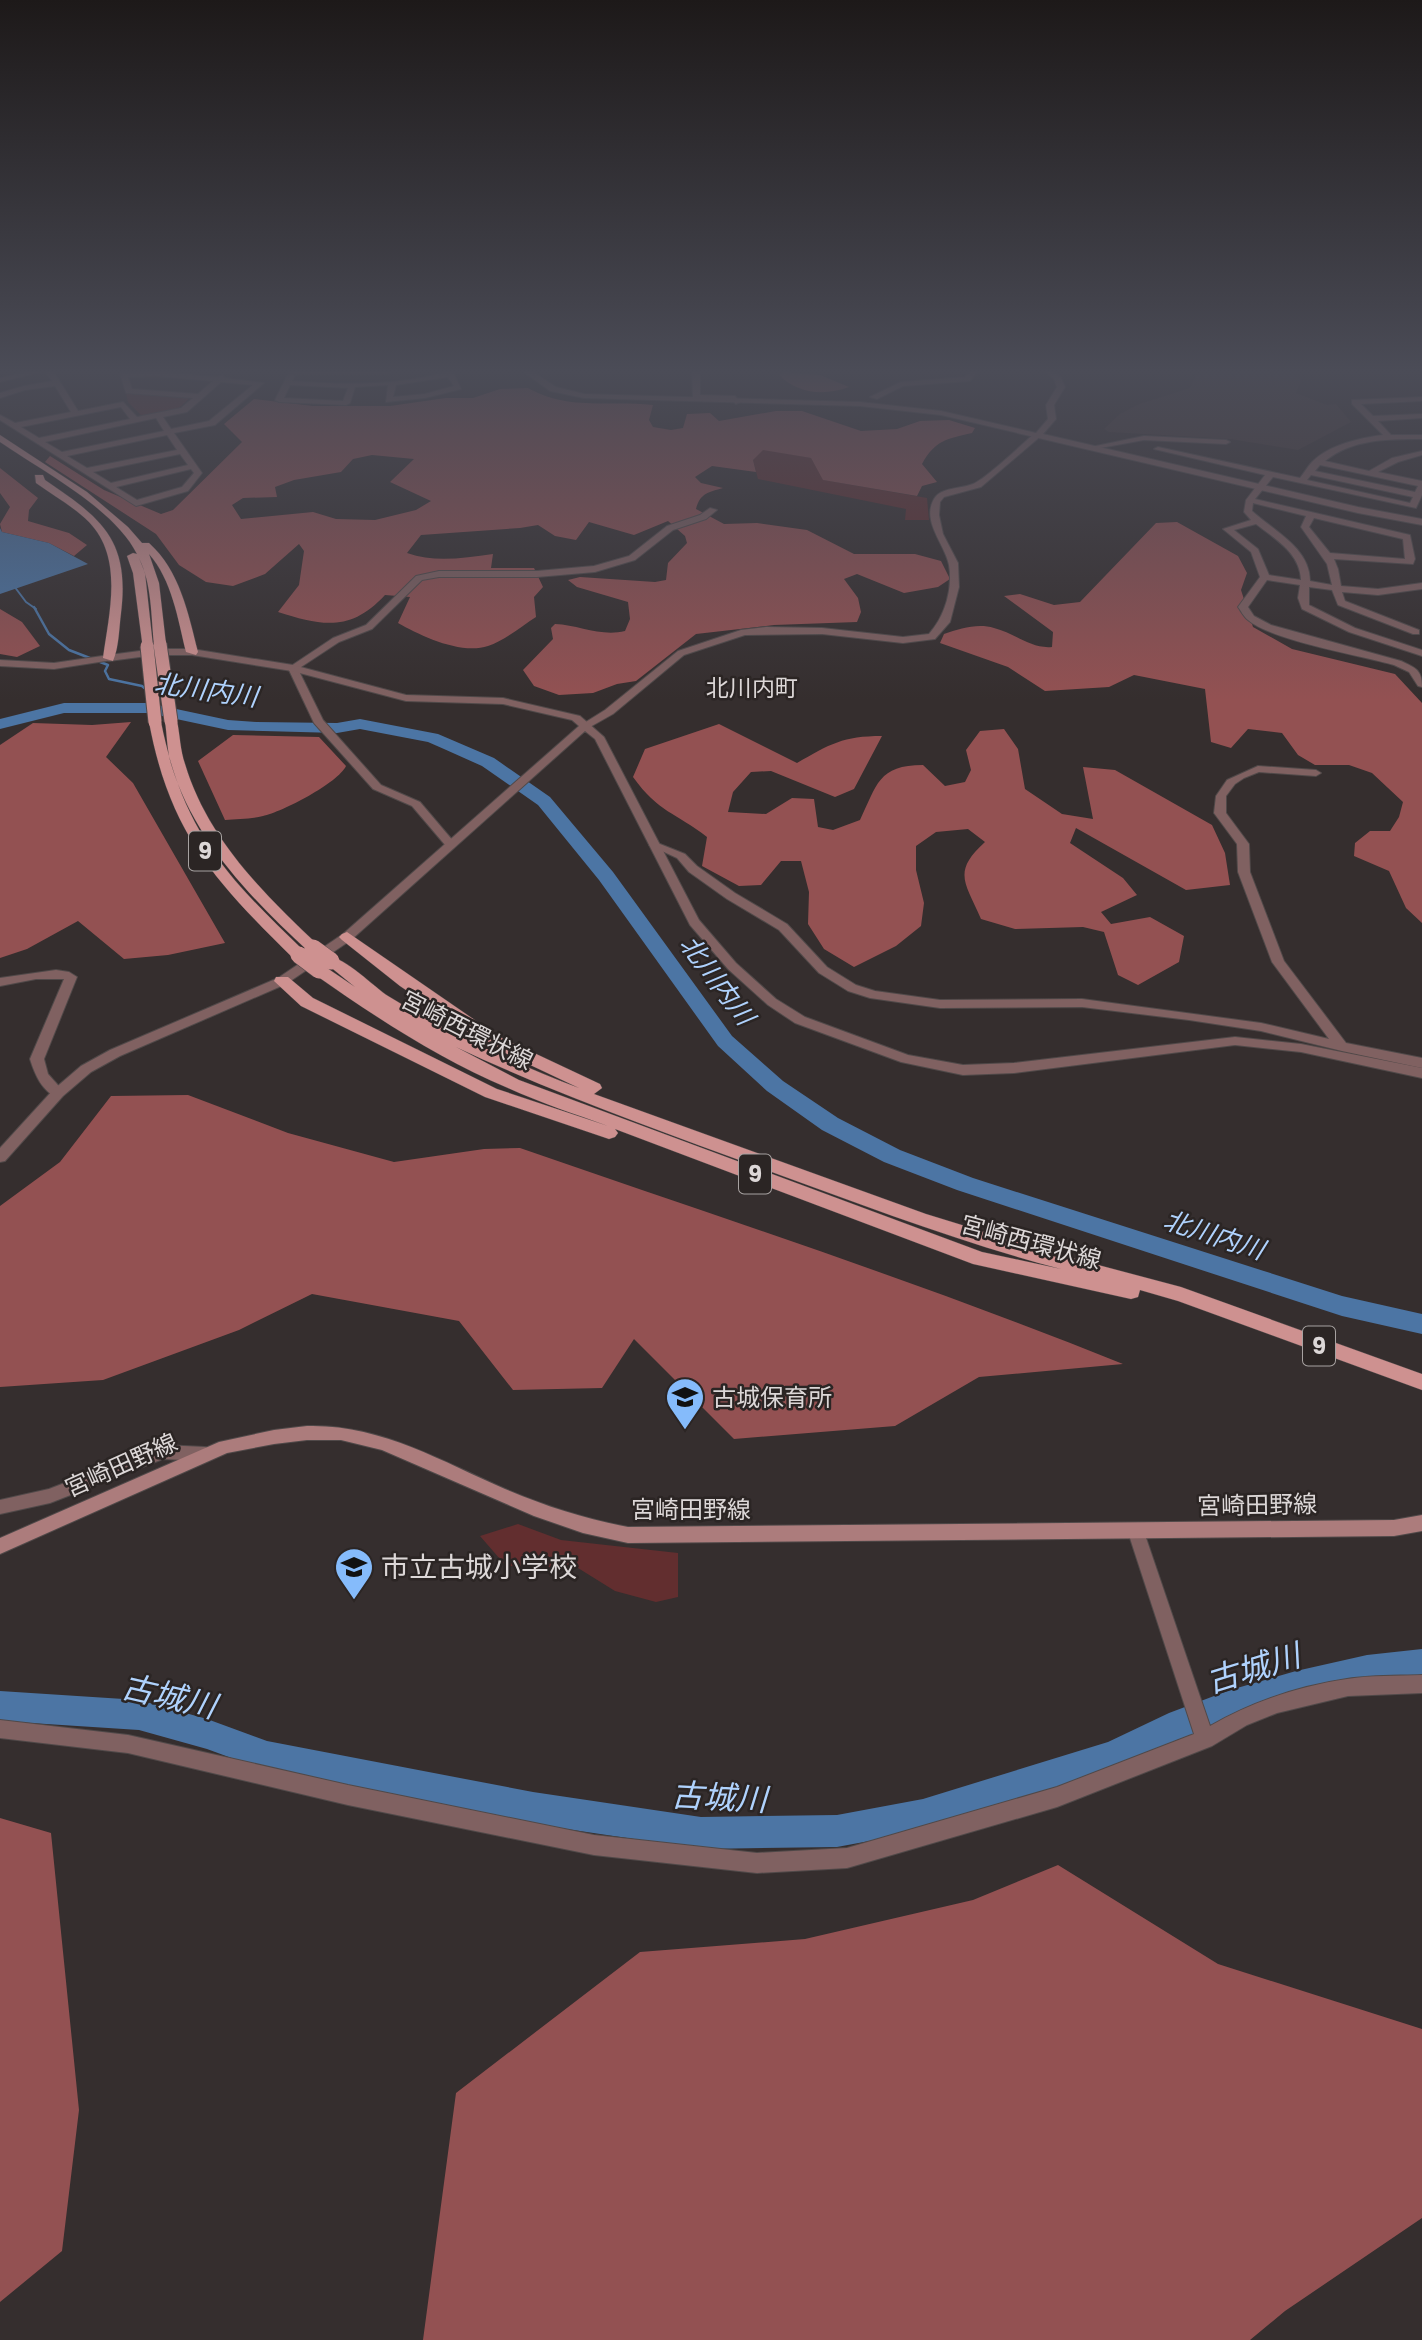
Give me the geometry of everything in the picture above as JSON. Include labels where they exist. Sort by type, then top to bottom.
[{"type":"main road","points":[[40,481],[94,520],[111,544],[117,564],[118,589],[109,658]]},
{"type":"main road","name":"宮崎西環状線","points":[[45,481],[92,512],[125,543],[139,573],[178,763],[191,797],[211,833],[243,878],[306,952]]},
{"type":"main road","name":"宮崎西環状線","points":[[62,481],[124,527],[138,543],[148,562],[153,581],[155,722],[164,765],[176,800],[195,838],[230,886],[371,1007],[513,1084],[980,1259],[1217,1309]]},
{"type":"main road","points":[[138,543],[146,545],[164,568],[183,615],[192,652]]},
{"type":"main road","points":[[347,937],[406,982],[492,1040],[607,1095],[617,1109]]},
{"type":"main road","name":"宮崎西環状線","points":[[325,966],[446,1036],[534,1077],[617,1109],[921,1219],[1053,1260],[1181,1294],[1422,1382]]},
{"type":"main road","points":[[282,981],[307,1002],[491,1093],[619,1136],[664,1142]]},
{"type":"main road","name":"宮崎田野線","points":[[0,1546],[205,1454],[261,1439],[319,1432],[357,1436],[402,1450],[548,1516],[589,1528],[628,1535],[1136,1532],[1394,1528],[1422,1524]]},
{"type":"street","points":[[102,481],[136,503],[185,489],[191,481]]},
{"type":"street","points":[[110,486],[130,481]]},
{"type":"street","points":[[0,1157],[58,1093],[86,1069],[115,1052],[282,981],[347,937],[586,725],[609,712],[681,653],[744,632],[766,629],[822,631],[903,640],[932,637],[945,622],[954,587],[953,564],[939,534],[934,509],[936,502],[941,495],[978,485],[983,481]]},
{"type":"street","points":[[1236,481],[1422,522]]},
{"type":"street","points":[[1264,481],[1250,500],[1248,512],[1256,521],[1281,538],[1296,556],[1305,573],[1303,604],[1310,611],[1352,629],[1422,653]]},
{"type":"street","points":[[1298,481],[1413,506],[1422,485],[1404,481]]},
{"type":"street","points":[[1352,481],[1417,495]]},
{"type":"street","points":[[1250,500],[1407,537],[1410,559],[1407,562],[1373,557],[1328,556]]},
{"type":"street","points":[[293,668],[336,640],[369,627],[419,578],[439,574],[537,574],[594,569],[632,558],[670,528],[703,517],[713,510]]},
{"type":"street","points":[[1310,516],[1305,527],[1310,538],[1328,556],[1336,573],[1338,598],[1345,605],[1419,629],[1385,659]]},
{"type":"street","points":[[1256,521],[1227,528],[1255,551],[1265,577]]},
{"type":"street","points":[[1265,577],[1337,589],[1378,592],[1422,586]]},
{"type":"street","points":[[1265,577],[1243,607],[1246,615],[1255,621],[1302,638],[1385,659],[1413,670],[1422,684]]},
{"type":"street","points":[[0,663],[48,668],[78,666],[109,658],[192,652],[293,668],[406,698],[475,698],[516,703],[576,718],[599,737],[611,756],[694,922],[732,967],[772,1002],[800,1020],[906,1059],[963,1070],[1014,1068],[1235,1041],[1301,1048],[1422,1073]]},
{"type":"street","points":[[293,668],[318,721],[377,788],[416,804],[450,844]]},
{"type":"street","points":[[1316,773],[1258,769],[1240,776],[1231,782],[1221,796],[1220,813],[1243,844],[1244,872],[1278,962],[1342,1047]]},
{"type":"street","points":[[655,845],[681,856],[693,869],[715,885],[783,927],[823,970],[852,988],[874,995],[940,1004],[1082,1003],[1261,1027],[1422,1063]]},
{"type":"street","points":[[0,982],[50,974],[71,976],[37,1059],[42,1076],[58,1093]]},
{"type":"street","points":[[0,1507],[50,1496],[163,1452],[205,1454]]},
{"type":"street","points":[[1136,1532],[1205,1739]]},
{"type":"street","points":[[0,1729],[128,1744],[348,1795],[594,1845],[757,1863],[847,1858],[1057,1797],[1205,1739],[1241,1718],[1277,1704],[1348,1687],[1422,1684]]},
{"type":"shaded area","points":[[0,481],[17,481],[38,498],[29,510],[28,521],[69,533],[87,545],[74,556],[49,543],[2,532],[0,524],[10,507],[0,493]]},
{"type":"shaded area","points":[[75,481],[90,481],[104,490],[161,514],[173,510],[202,481],[291,481],[275,487],[277,497],[243,498],[232,505],[241,519],[313,512],[336,519],[375,520],[416,510],[431,501],[391,481],[699,481],[723,488],[703,496],[696,509],[724,524],[757,523],[807,530],[854,554],[915,554],[941,561],[950,579],[938,587],[904,593],[857,574],[844,579],[858,598],[861,612],[857,622],[774,625],[696,634],[636,681],[617,684],[593,693],[559,695],[534,686],[523,670],[553,639],[551,628],[555,624],[599,632],[625,631],[630,619],[628,602],[577,587],[568,580],[580,577],[655,582],[666,580],[668,563],[687,543],[685,536],[668,521],[634,535],[589,522],[576,540],[555,536],[538,525],[421,535],[407,553],[439,559],[493,554],[491,568],[534,568],[543,587],[534,597],[536,617],[494,644],[466,648],[429,638],[398,623],[410,597],[385,595],[360,615],[335,623],[322,623],[278,612],[299,585],[304,551],[299,544],[265,574],[233,586],[206,582],[179,565],[156,534]]},
{"type":"shaded area","points":[[769,481],[831,481],[927,498],[929,520],[905,520],[906,509]]},
{"type":"shaded area","points":[[830,481],[937,482],[922,486],[917,496]]},
{"type":"shaded area","points":[[1177,522],[1238,556],[1247,573],[1241,590],[1253,627],[1292,649],[1395,674],[1422,703],[1422,923],[1406,908],[1389,871],[1354,856],[1355,843],[1370,831],[1390,831],[1399,817],[1403,802],[1372,773],[1349,765],[1315,765],[1298,755],[1282,733],[1248,729],[1231,748],[1211,742],[1205,689],[1134,675],[1109,687],[1045,691],[1008,667],[940,643],[944,634],[981,626],[1002,630],[1037,646],[1052,647],[1053,632],[1004,596],[1020,594],[1054,605],[1080,602],[1156,523]]},
{"type":"shaded area","points":[[0,609],[22,622],[40,646],[17,657],[0,654]]},
{"type":"shaded area","points":[[131,722],[106,757],[133,783],[225,943],[168,955],[124,959],[78,921],[27,949],[0,958],[0,745],[33,723],[92,725]]},
{"type":"shaded area","points":[[719,724],[797,763],[837,742],[882,736],[854,789],[835,797],[771,771],[751,772],[733,792],[728,812],[766,814],[792,798],[814,799],[818,827],[833,830],[860,820],[881,779],[897,769],[923,765],[945,786],[965,782],[971,770],[966,750],[980,731],[1004,729],[1018,749],[1025,789],[1062,814],[1093,819],[1083,767],[1115,770],[1212,825],[1225,853],[1230,885],[1186,890],[1076,828],[1070,843],[1123,878],[1137,895],[1101,912],[1111,924],[1150,917],[1184,936],[1179,962],[1138,985],[1118,975],[1104,932],[1083,927],[1015,929],[981,919],[967,886],[965,870],[968,861],[985,842],[968,829],[936,832],[916,846],[916,870],[924,903],[921,926],[896,946],[854,967],[824,949],[808,924],[809,892],[801,861],[781,861],[761,885],[739,886],[702,866],[707,837],[659,805],[633,777],[645,749]]},
{"type":"shaded area","points":[[233,735],[319,737],[346,766],[321,788],[283,809],[258,817],[225,820],[198,761]]},
{"type":"shaded area","points":[[188,1095],[288,1133],[394,1162],[484,1149],[520,1148],[898,1279],[1123,1364],[979,1377],[895,1426],[734,1439],[634,1339],[602,1388],[513,1390],[459,1321],[312,1294],[239,1330],[103,1380],[0,1387],[0,1206],[60,1162],[111,1096]]},
{"type":"shaded area","points":[[518,1524],[561,1540],[678,1553],[678,1597],[656,1602],[615,1591],[578,1568],[506,1566],[480,1536]]},
{"type":"shaded area","points":[[0,1818],[51,1833],[79,2110],[62,2251],[0,2302]]},
{"type":"shaded area","points":[[1058,1865],[1218,1964],[1422,2029],[1422,2218],[1285,2311],[1250,2340],[423,2340],[456,2093],[640,1952],[805,1939],[973,1900]]},
{"type":"water","points":[[0,528],[2,532],[49,543],[88,564],[0,594]]},
{"type":"waterway","points":[[14,586],[26,602],[35,608]]},
{"type":"waterway","points":[[35,608],[49,634],[69,650],[108,665],[105,671],[109,679],[142,686],[148,691]]},
{"type":"waterway","name":"北川内川","points":[[0,724],[64,708],[148,708],[228,725],[337,728],[360,724],[432,738],[450,745],[488,762],[544,801],[606,876],[725,1041],[775,1086],[830,1124],[892,1156],[965,1184],[1342,1306],[1422,1324]]},
{"type":"waterway","name":"古城川","points":[[0,1706],[139,1715],[207,1734],[267,1756],[533,1808],[701,1833],[837,1831],[923,1815],[1113,1756],[1169,1728],[1230,1705],[1296,1685],[1367,1669],[1422,1663]]},
{"type":"place","name":"古城保育所","points":[[685,1431]]},
{"type":"place","name":"市立古城小学校","points":[[354,1601]]},
{"type":"district","name":"北川内町","points":[[752,688]]}]
